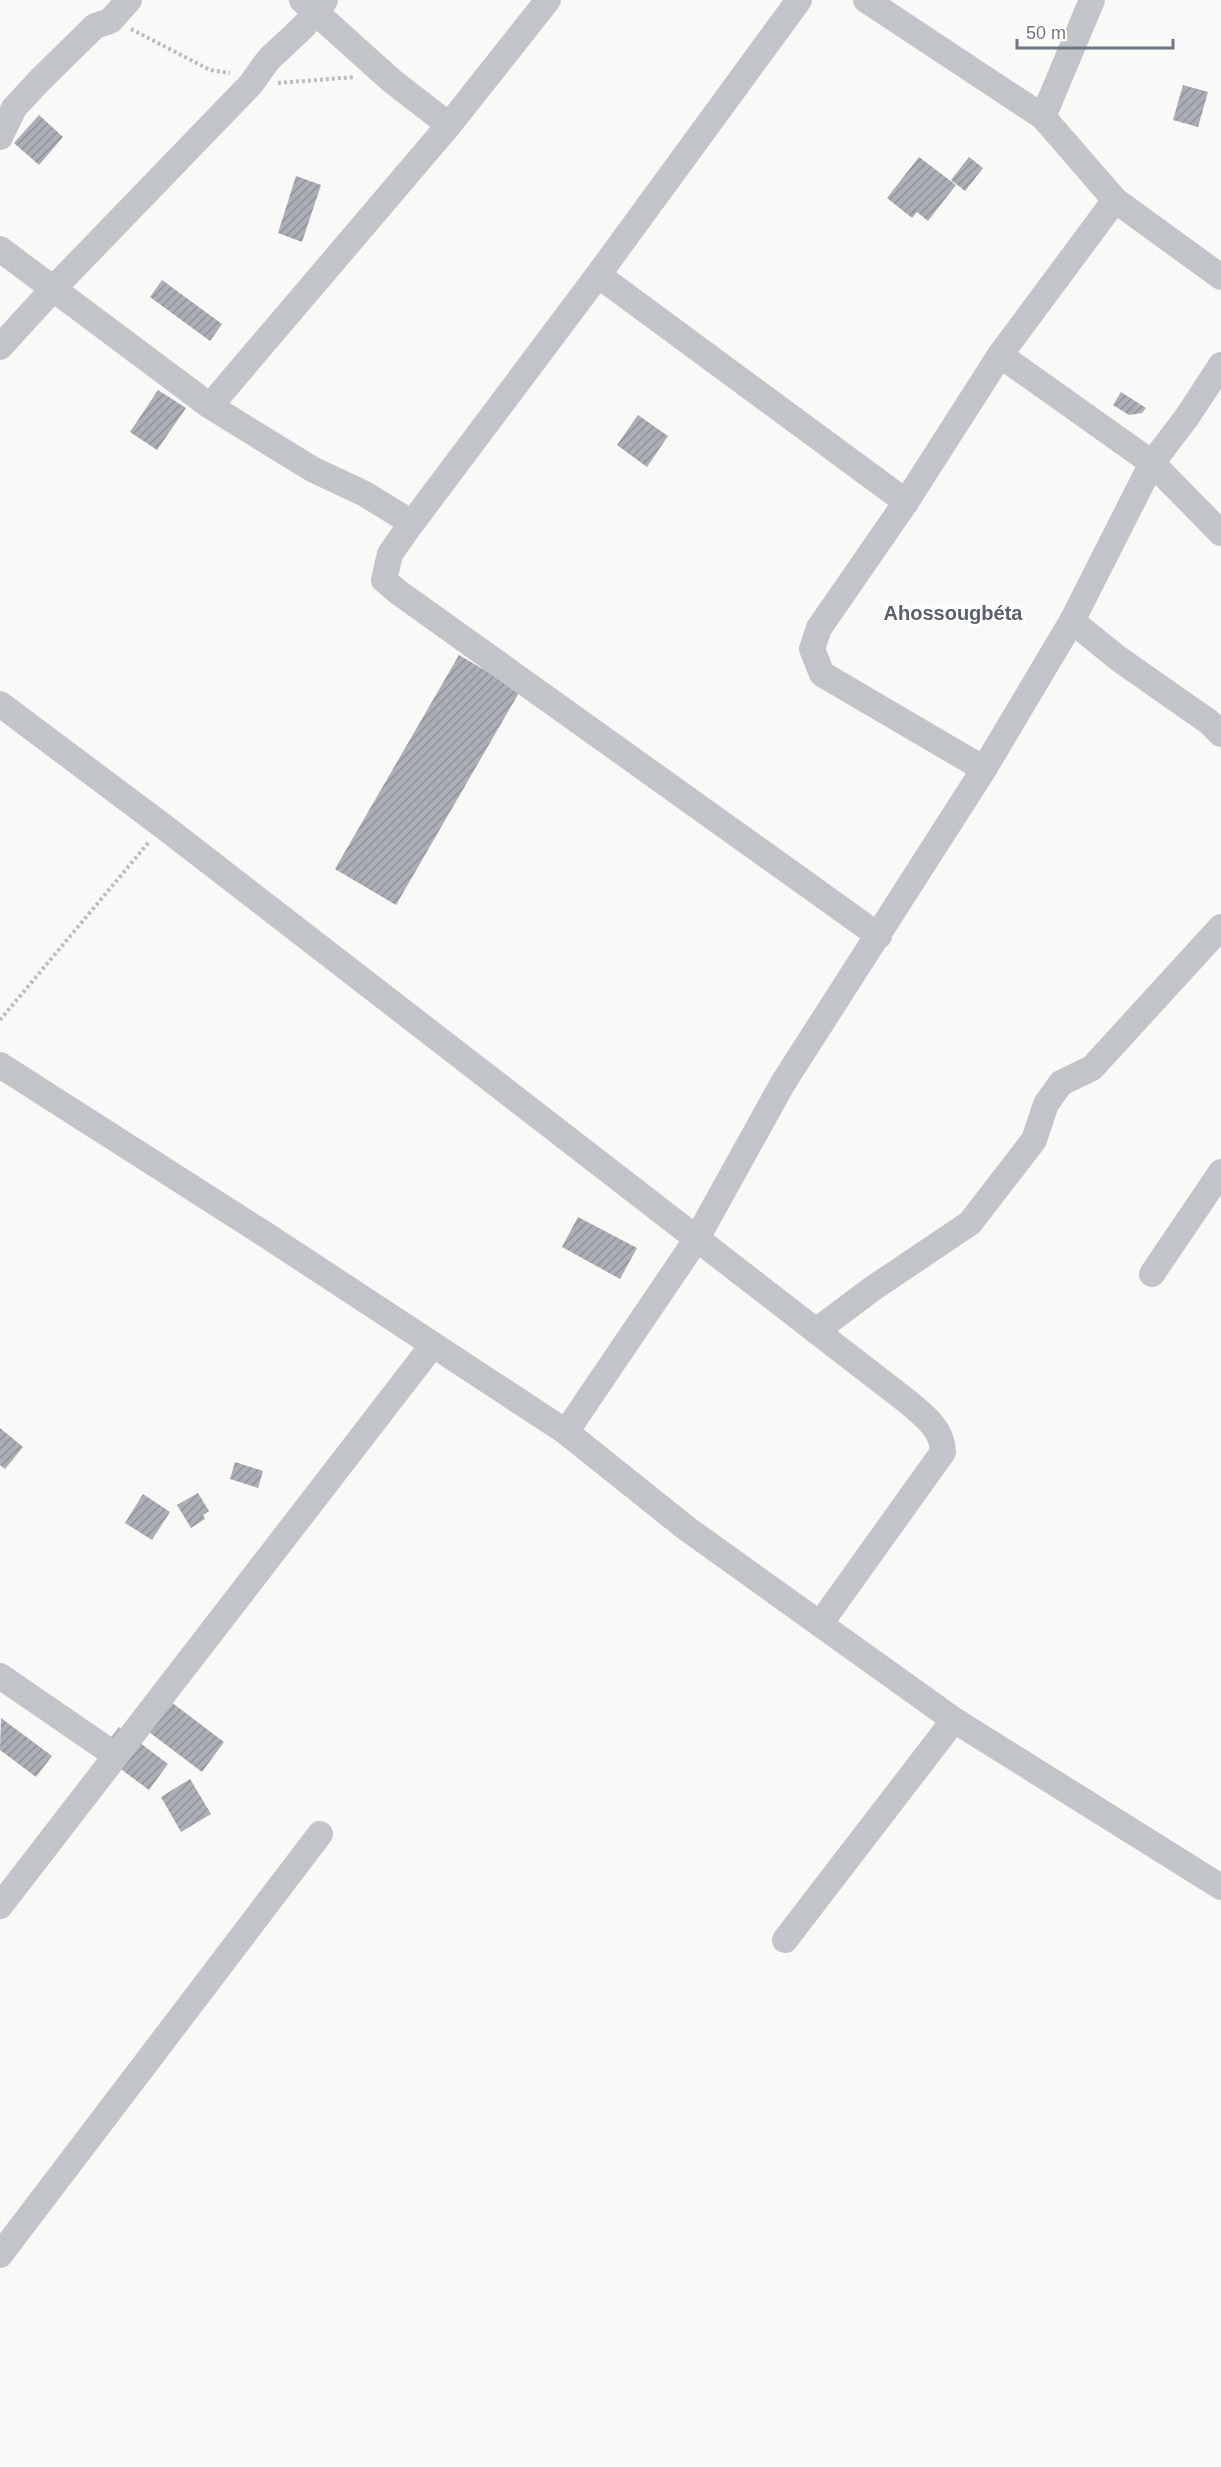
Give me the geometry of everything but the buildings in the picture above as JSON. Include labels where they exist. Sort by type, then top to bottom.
[{"type":"street","points":[[0,137],[14,108],[40,80],[95,26],[111,21],[129,0]]},
{"type":"street","points":[[210,406],[449,125],[548,0]]},
{"type":"street","points":[[799,0],[598,275],[412,523],[390,554],[384,579],[398,592],[879,936]]},
{"type":"street","points":[[866,0],[1042,117],[1114,200],[1221,277]]},
{"type":"street","points":[[1042,117],[1092,0]]},
{"type":"street","points":[[0,347],[243,79],[292,40],[315,4],[392,81],[449,125]]},
{"type":"street","points":[[984,769],[822,674],[812,649],[819,628],[906,502],[1000,355],[1114,200]]},
{"type":"street","points":[[0,249],[210,406],[312,469],[365,494],[412,523]]},
{"type":"street","points":[[598,275],[906,502]]},
{"type":"street","points":[[1000,355],[1152,463],[1221,533]]},
{"type":"street","points":[[566,1432],[696,1240],[783,1083],[984,769],[1072,621],[1152,463],[1187,417],[1221,365]]},
{"type":"street","points":[[1072,621],[1119,658],[1209,722],[1221,734]]},
{"type":"street","points":[[0,704],[164,826],[908,1402],[934,1426],[942,1439],[943,1452],[820,1624]]},
{"type":"street","points":[[816,1331],[872,1288],[970,1223],[1034,1140],[1046,1104],[1061,1083],[1092,1068],[1221,927]]},
{"type":"street","points":[[0,1065],[266,1235],[566,1432],[686,1528],[954,1720],[1221,1887]]},
{"type":"street","points":[[1152,1274],[1221,1172]]},
{"type":"street","points":[[0,1906],[432,1346]]},
{"type":"street","points":[[0,1676],[115,1755]]},
{"type":"street","points":[[785,1940],[954,1720]]},
{"type":"street","points":[[0,2255],[320,1834]]},
{"type":"path","points":[[111,21],[142,33],[210,70],[243,79],[366,76],[392,81]]},
{"type":"path","points":[[0,1020],[164,826]]},
{"type":"district","name":"Ahossougbéta","points":[[953,613]]}]
